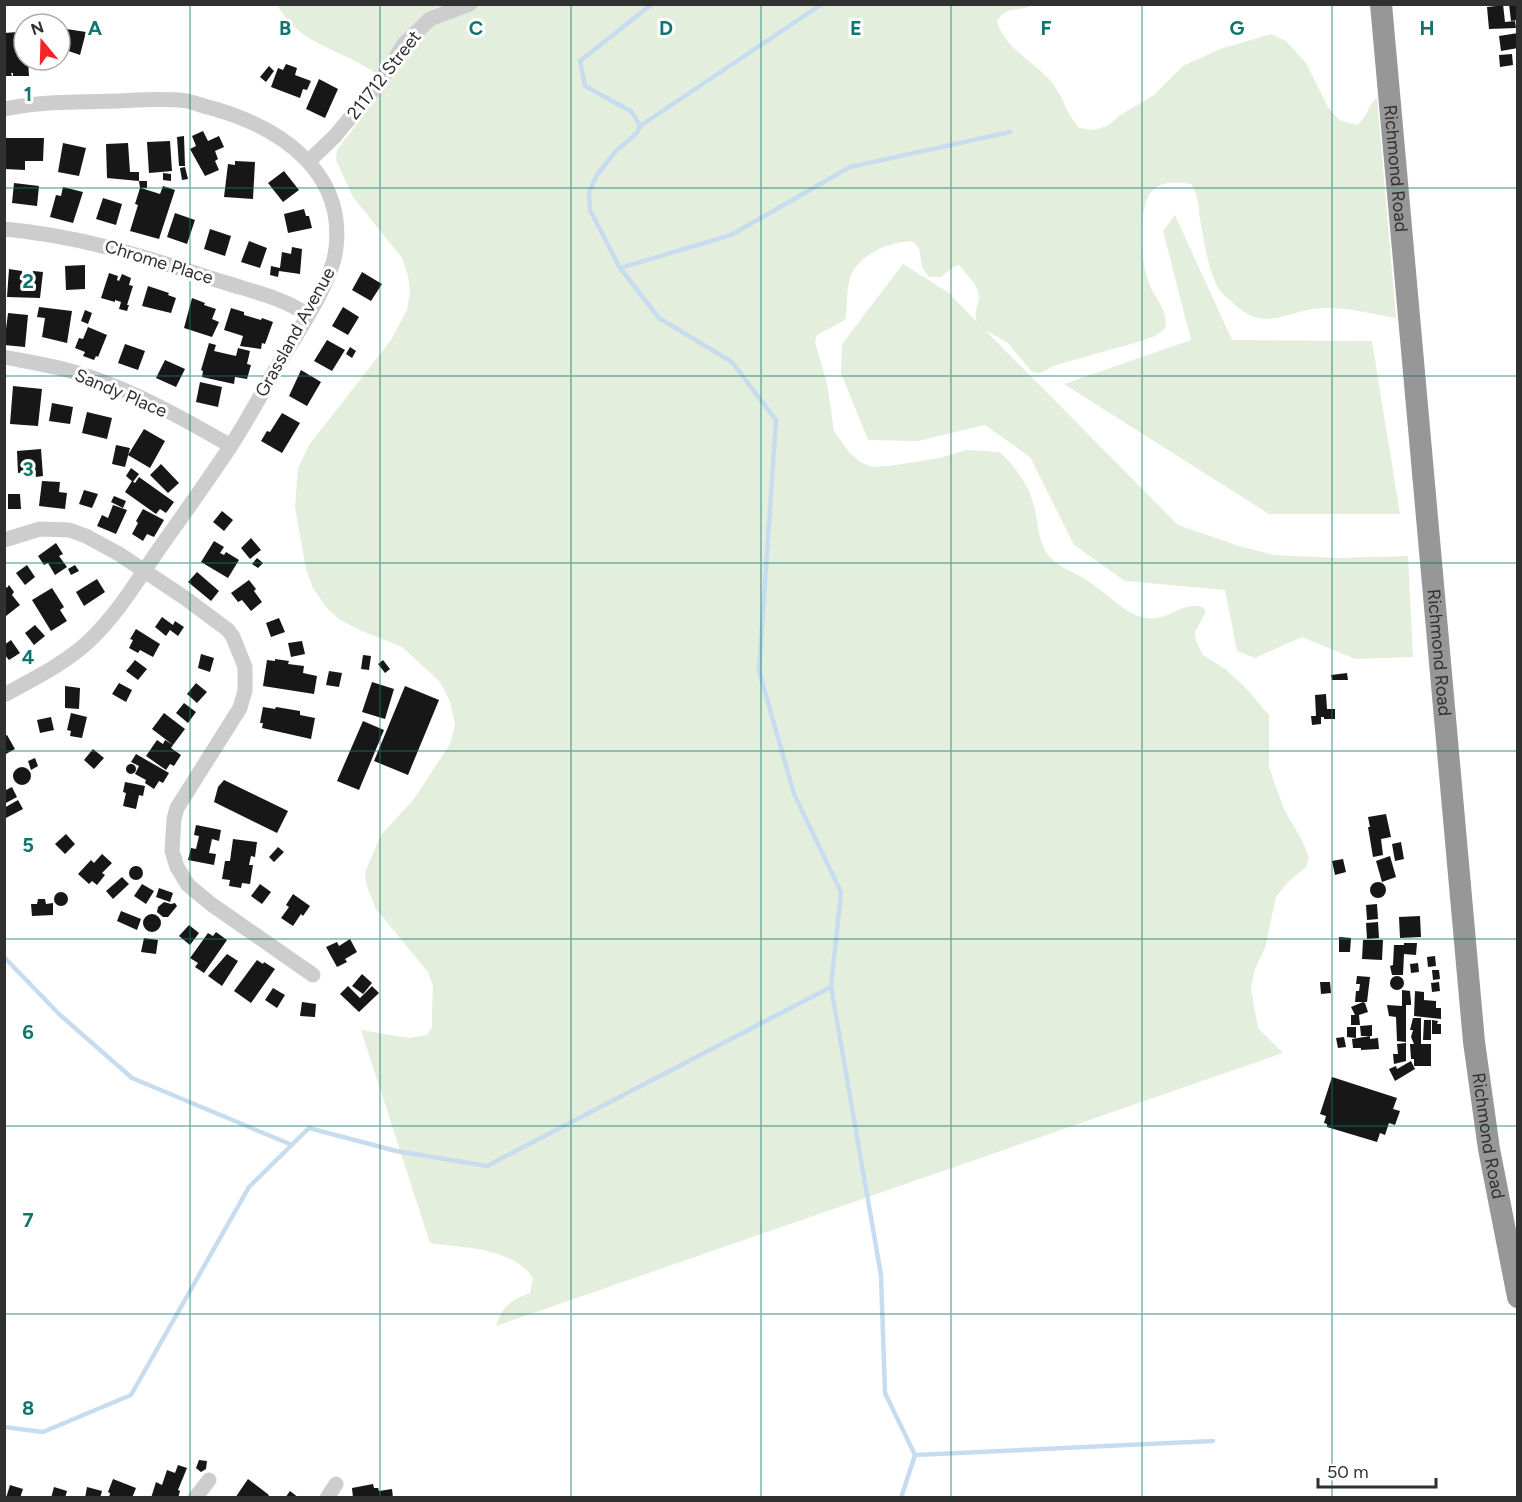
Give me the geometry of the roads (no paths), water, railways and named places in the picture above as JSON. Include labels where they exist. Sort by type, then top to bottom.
[{"type":"highway","name":"Richmond Road","points":[[1381,4],[1474,1041],[1490,1149],[1518,1297]]},
{"type":"street","name":"211712 Street","points":[[309,161],[334,136],[379,83],[404,44],[430,19],[470,4]]},
{"type":"street","name":"Grassland Avenue","points":[[4,109],[72,102],[157,100],[187,101],[240,116],[267,129],[290,144],[309,161],[320,175],[333,203],[337,228],[333,264],[308,315],[231,446],[123,604],[88,642],[66,659],[4,695]]},
{"type":"street","name":"Chrome Place","points":[[4,228],[53,234],[127,251],[298,308],[308,315]]},
{"type":"street","name":"Sandy Place","points":[[4,357],[64,369],[123,390],[191,423],[231,446]]},
{"type":"street","points":[[4,540],[40,529],[69,530],[86,536],[185,598],[228,630],[240,649],[245,667],[245,691],[237,715],[177,808],[172,851],[174,860],[192,890],[314,975]]},
{"type":"street","points":[[195,1497],[209,1480]]},
{"type":"street","points":[[327,1497],[336,1484]]},
{"type":"waterway","points":[[652,4],[580,61],[585,86],[632,112],[640,126],[637,133],[616,151],[597,175],[589,192],[590,210],[620,268],[659,318],[732,362],[776,420],[759,671],[794,794],[841,892],[831,987],[881,1275],[885,1393],[915,1455],[901,1498]]},
{"type":"waterway","points":[[640,126],[822,4]]},
{"type":"waterway","points":[[620,268],[731,235],[850,167],[1010,132]]},
{"type":"waterway","points":[[4,957],[59,1014],[132,1078],[292,1145]]},
{"type":"waterway","points":[[4,1427],[43,1432],[131,1395],[249,1187],[309,1128],[396,1151],[487,1166],[831,987]]},
{"type":"waterway","points":[[915,1455],[1213,1441]]}]
